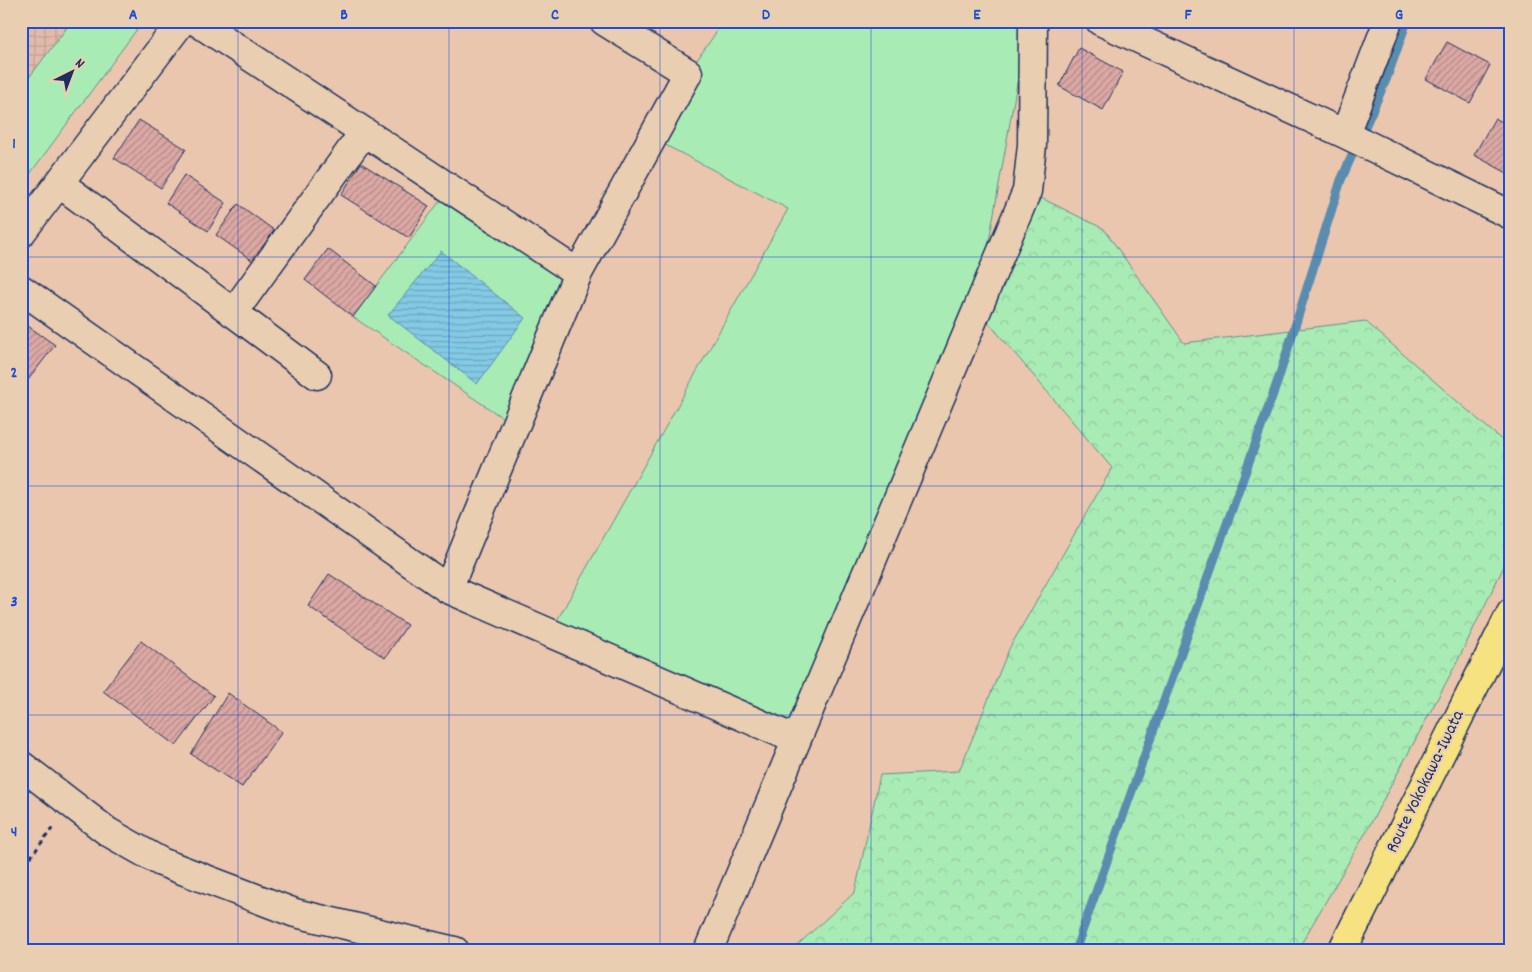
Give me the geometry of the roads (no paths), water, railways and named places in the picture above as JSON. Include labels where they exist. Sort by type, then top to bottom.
[{"type":"main road","name":"Route Yokokawa-Iwata","points":[[1342,951],[1511,614]]},
{"type":"street","points":[[21,233],[182,21]]},
{"type":"street","points":[[196,21],[578,273]]},
{"type":"street","points":[[448,589],[578,273],[688,73],[604,21]]},
{"type":"street","points":[[708,951],[1027,191],[1032,145],[1033,21]]},
{"type":"street","points":[[1100,21],[1345,134],[1511,215]]},
{"type":"street","points":[[1345,134],[1388,21]]},
{"type":"street","points":[[234,313],[364,132]]},
{"type":"street","points":[[59,183],[317,375]]},
{"type":"street","points":[[21,289],[448,589],[796,739]]},
{"type":"street","points":[[21,765],[108,832],[162,862],[295,913],[384,943],[455,951]]},
{"type":"water","points":[[441,251],[525,318],[477,384],[388,315]]},
{"type":"waterway","points":[[1075,951],[1278,380],[1341,180],[1386,80],[1407,21]]}]
